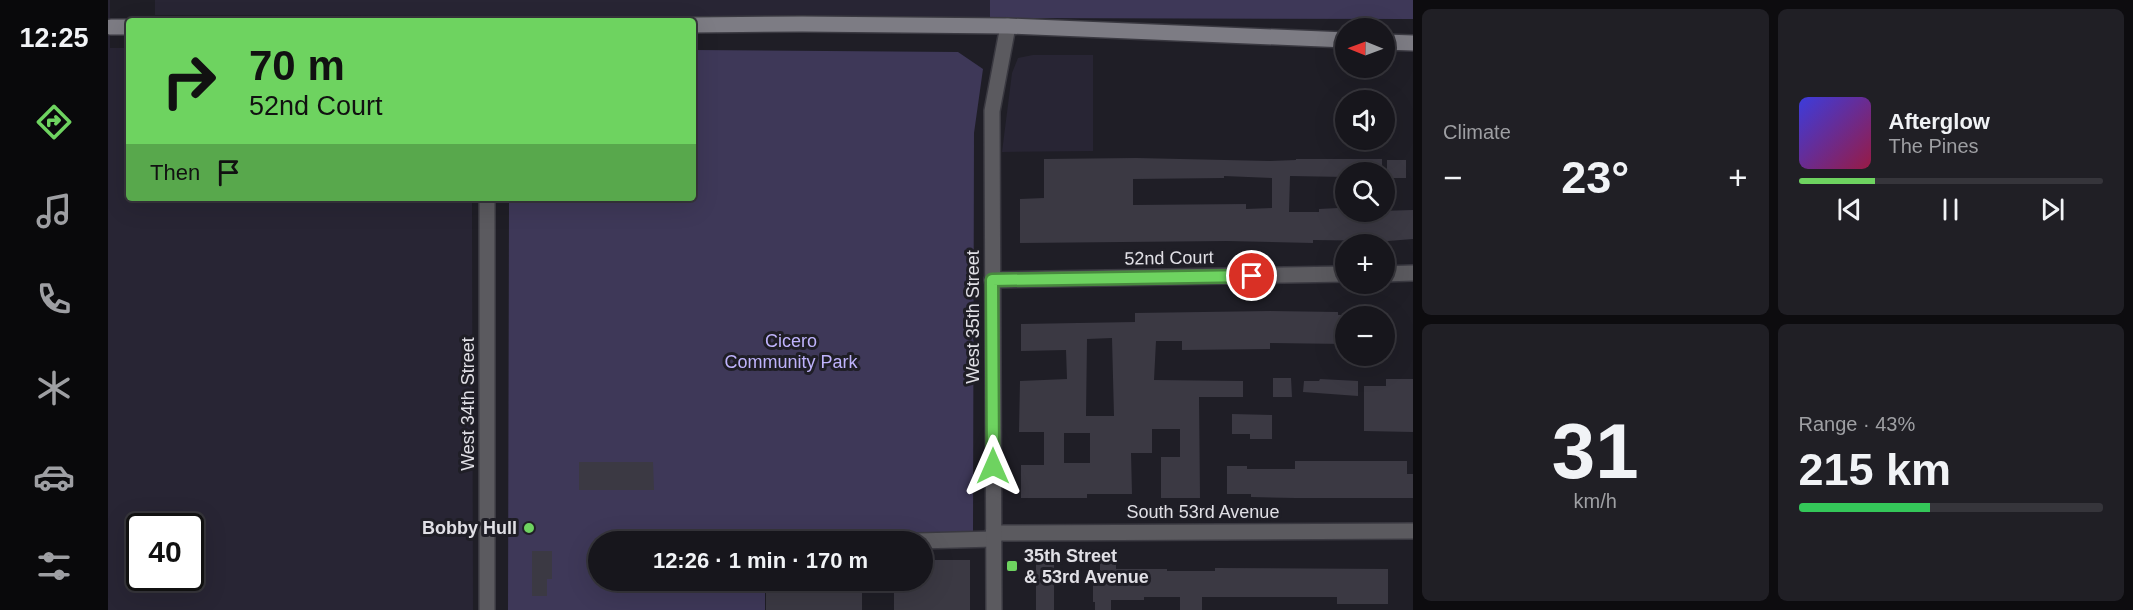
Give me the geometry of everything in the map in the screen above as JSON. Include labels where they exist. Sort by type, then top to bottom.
[{"type":"main road","points":[[696,25],[1008,26],[1335,40]]},
{"type":"main road","points":[[111,27],[126,27]]},
{"type":"main road","points":[[1395,42],[1413,43]]},
{"type":"street","name":"West 35th Street","points":[[994,610],[992,111],[1008,26]]},
{"type":"street","name":"West 34th Street","points":[[487,201],[487,610]]},
{"type":"street","points":[[1395,274],[1413,273]]},
{"type":"street","name":"52nd Court","points":[[992,280],[1335,274]]},
{"type":"street","name":"South 53rd Avenue","points":[[933,539],[994,536],[1413,531]]},
{"type":"shaded area","points":[[108,0],[110,0],[110,48],[126,48],[126,201],[472,201],[473,610],[108,610]]},
{"type":"shaded area","points":[[155,0],[990,0],[990,18],[155,15]]},
{"type":"shaded area","points":[[1033,55],[1093,55],[1093,151],[1002,152],[1012,73],[1018,58]]},
{"type":"green space","points":[[990,0],[1413,0],[1413,19],[990,18]]},
{"type":"green space","name":"Cicero Community Park","points":[[696,50],[958,52],[983,69],[974,133],[973,532],[588,531],[588,591],[765,591],[765,610],[508,610],[509,201],[696,201]]},
{"type":"building","points":[[1136,158],[1270,161],[1382,159],[1382,162],[1335,162],[1335,177],[1290,176],[1289,212],[1319,212],[1319,209],[1335,208],[1335,222],[1395,222],[1395,211],[1413,210],[1413,239],[1395,240],[1395,234],[1335,234],[1335,240],[1313,240],[1313,243],[1227,241],[1020,243],[1020,199],[1044,198],[1044,159]],"holes":[[[1224,176],[1272,178],[1272,208],[1246,209],[1246,204],[1133,205],[1133,179],[1224,178]]]},
{"type":"building","points":[[1387,160],[1406,160],[1406,178],[1395,178],[1395,162],[1387,162]]},
{"type":"building","points":[[1335,312],[1335,344],[1270,343],[1270,349],[1182,350],[1182,341],[1156,341],[1154,380],[1243,381],[1243,397],[1199,397],[1200,498],[1161,498],[1161,457],[1180,457],[1180,429],[1152,429],[1152,453],[1131,453],[1132,494],[1087,494],[1087,498],[1021,498],[1021,465],[1044,465],[1044,432],[1019,432],[1020,381],[1067,379],[1066,350],[1021,351],[1021,324],[1135,322],[1135,313]],"holes":[[[1112,338],[1114,416],[1086,416],[1087,339]],[[1064,433],[1090,433],[1090,463],[1064,463]]]},
{"type":"building","points":[[1273,378],[1291,378],[1292,397],[1273,397]]},
{"type":"building","points":[[1320,379],[1358,381],[1358,396],[1303,392],[1304,381],[1319,381]]},
{"type":"building","points":[[1386,379],[1413,379],[1413,432],[1364,431],[1364,386],[1386,386]]},
{"type":"building","points":[[1232,414],[1272,415],[1272,439],[1250,439],[1250,434],[1232,434]]},
{"type":"building","points":[[1295,461],[1407,461],[1407,474],[1413,474],[1413,498],[1296,498],[1227,494],[1227,466],[1247,466],[1247,469],[1295,469]]},
{"type":"building","points":[[579,462],[653,462],[654,490],[579,490]]},
{"type":"building","points":[[532,551],[552,551],[552,579],[547,579],[547,596],[532,596]]},
{"type":"building","points":[[933,560],[970,560],[970,610],[894,610],[894,591],[933,591]]},
{"type":"building","points":[[1036,561],[1054,561],[1054,610],[1036,610]]},
{"type":"building","points":[[1100,562],[1116,562],[1116,569],[1167,569],[1167,571],[1215,571],[1215,568],[1388,569],[1388,604],[1337,604],[1337,597],[1202,597],[1202,610],[1180,610],[1180,597],[1144,597],[1144,600],[1111,600],[1111,610],[1095,610],[1093,584],[1100,585]]},
{"type":"building","points":[[766,591],[862,591],[862,610],[766,610]]},
{"type":"place","name":"Bobby Hull","points":[[529,528]]},
{"type":"place","name":"35th Street & 53rd Avenue","points":[[1012,566]]},
{"type":"route","points":[[993,466],[992,280],[1252,276]]}]
